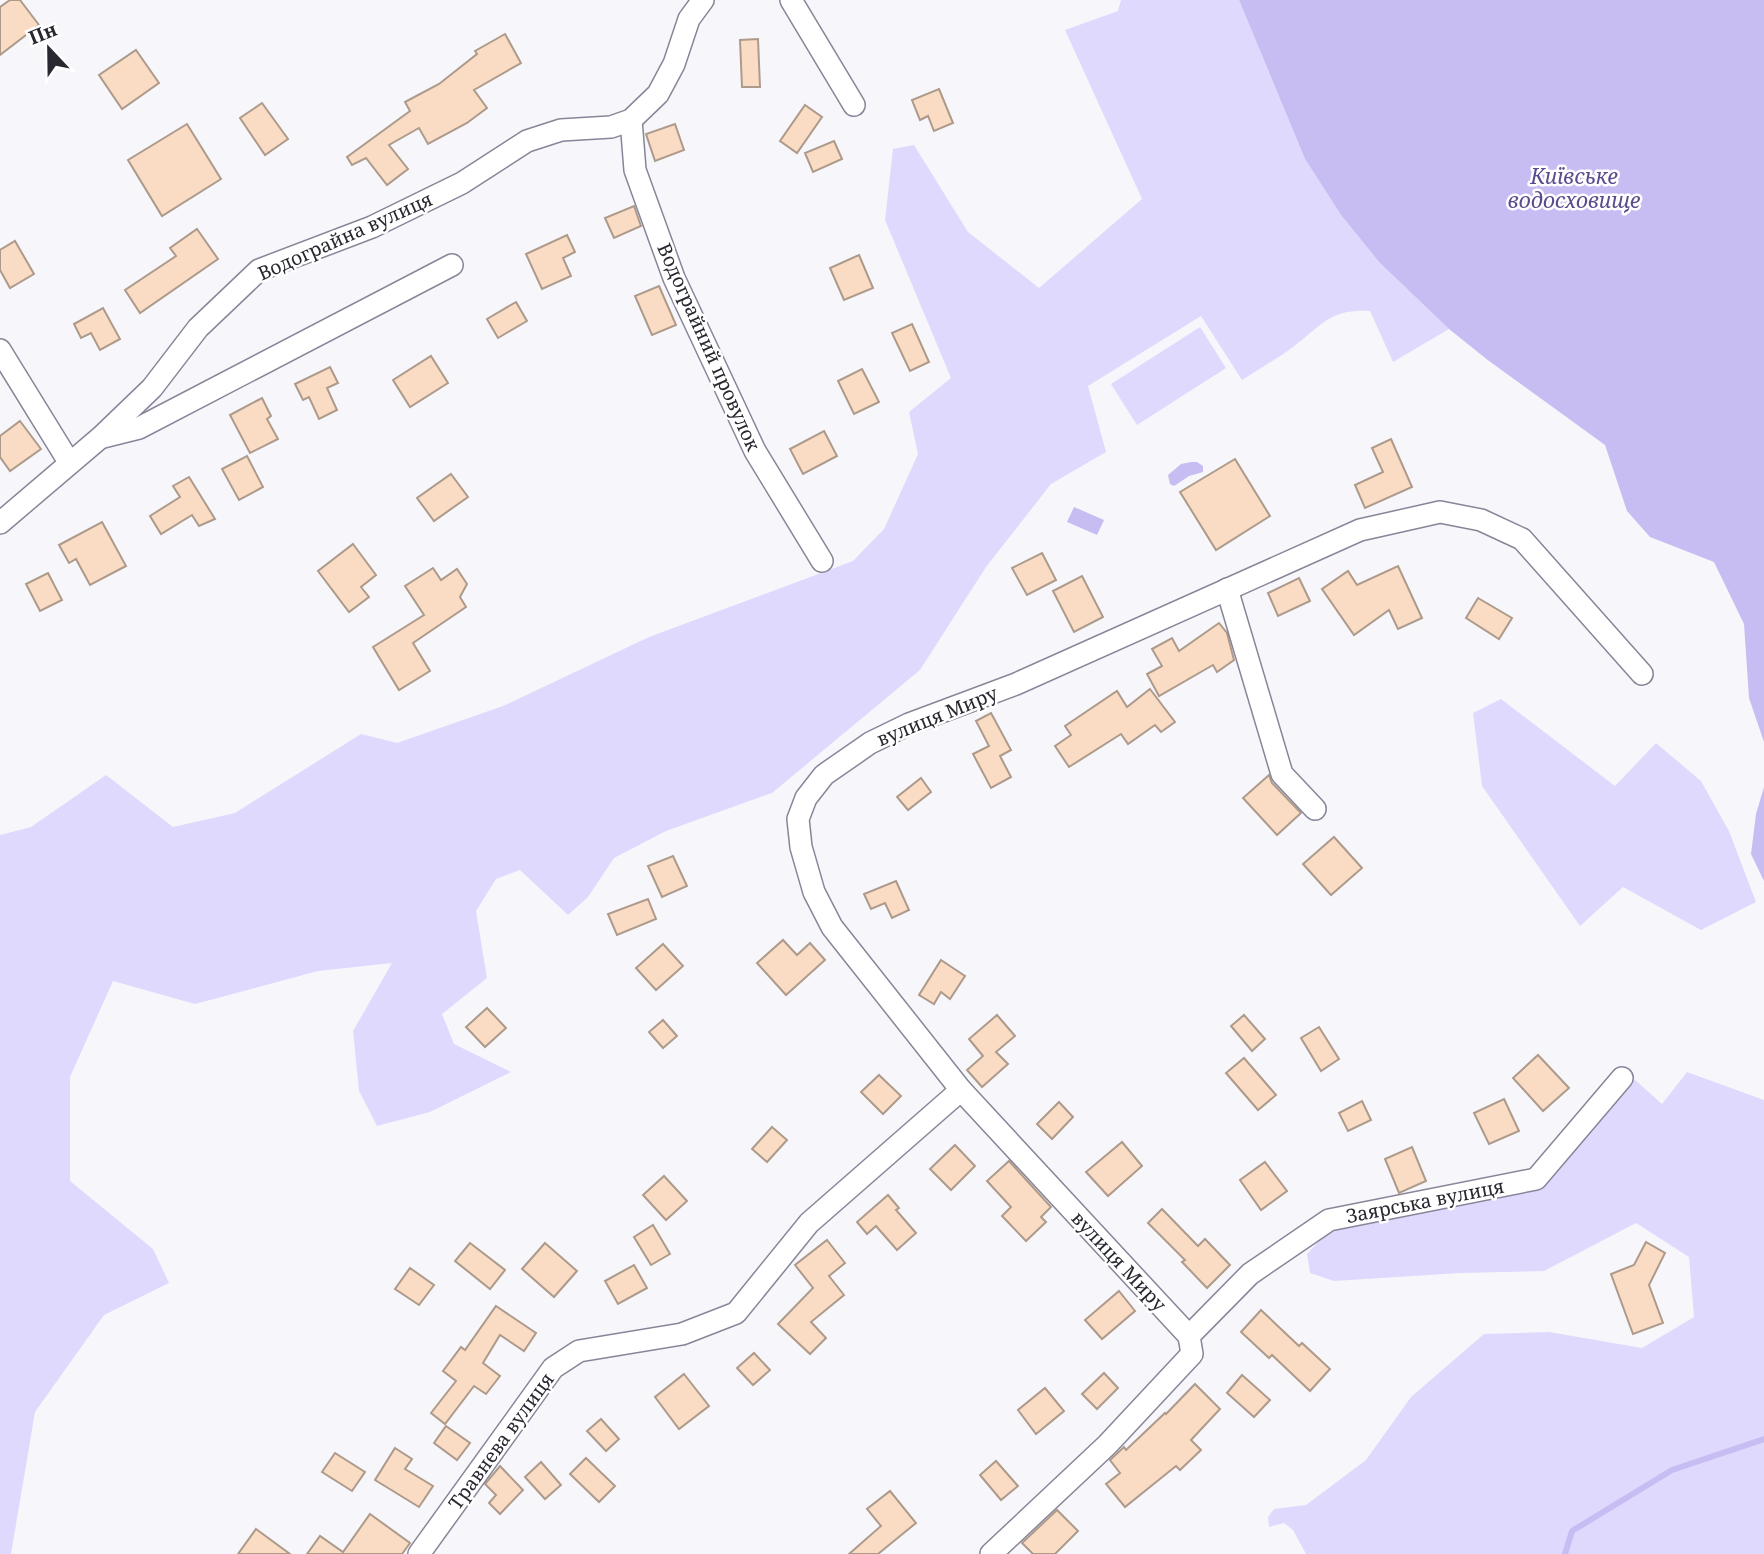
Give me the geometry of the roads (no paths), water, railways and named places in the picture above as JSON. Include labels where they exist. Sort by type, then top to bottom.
[{"type":"street","points":[[631,120],[658,94],[674,64],[688,10],[703,0]]},
{"type":"street","points":[[791,0],[854,105]]},
{"type":"street","name":"Водограйна вулиця","points":[[0,523],[101,437],[152,388],[198,328],[259,270],[372,227],[462,183],[527,141],[561,130],[611,127],[631,120]]},
{"type":"street","name":"Водограйний провулок","points":[[631,120],[635,170],[674,278],[755,451],[822,561]]},
{"type":"street","points":[[101,437],[139,428],[452,265]]},
{"type":"street","points":[[0,350],[69,462]]},
{"type":"street","name":"вулиця Миру","points":[[1189,1336],[961,1090],[832,927],[814,892],[801,847],[798,818],[806,798],[824,775],[870,743],[909,724],[1016,684],[1360,530],[1440,512],[1481,520],[1522,539],[1643,674]]},
{"type":"street","points":[[1227,589],[1282,774],[1315,809]]},
{"type":"street","name":"Заярська вулиця","points":[[991,1554],[1107,1445],[1192,1354],[1189,1336],[1250,1274],[1329,1220],[1536,1180],[1622,1078]]},
{"type":"street","name":"Травнева вулиця","points":[[419,1554],[553,1368],[579,1351],[682,1334],[736,1313],[809,1223],[961,1090]]},
{"type":"water","name":"Київське водосховище","points":[[1239,0],[1764,0],[1764,742],[1749,698],[1744,624],[1714,562],[1650,537],[1627,511],[1605,445],[1449,329],[1379,262],[1341,215],[1305,159]]},
{"type":"water","points":[[1191,462],[1203,466],[1203,472],[1189,476],[1174,486],[1170,484],[1168,475],[1181,464]]},
{"type":"water","points":[[1074,507],[1104,520],[1097,535],[1067,522]]},
{"type":"water","points":[[1764,787],[1764,881],[1751,854],[1756,814]]},
{"type":"waterway","points":[[1565,1554],[1572,1531],[1672,1470],[1764,1439]]}]
